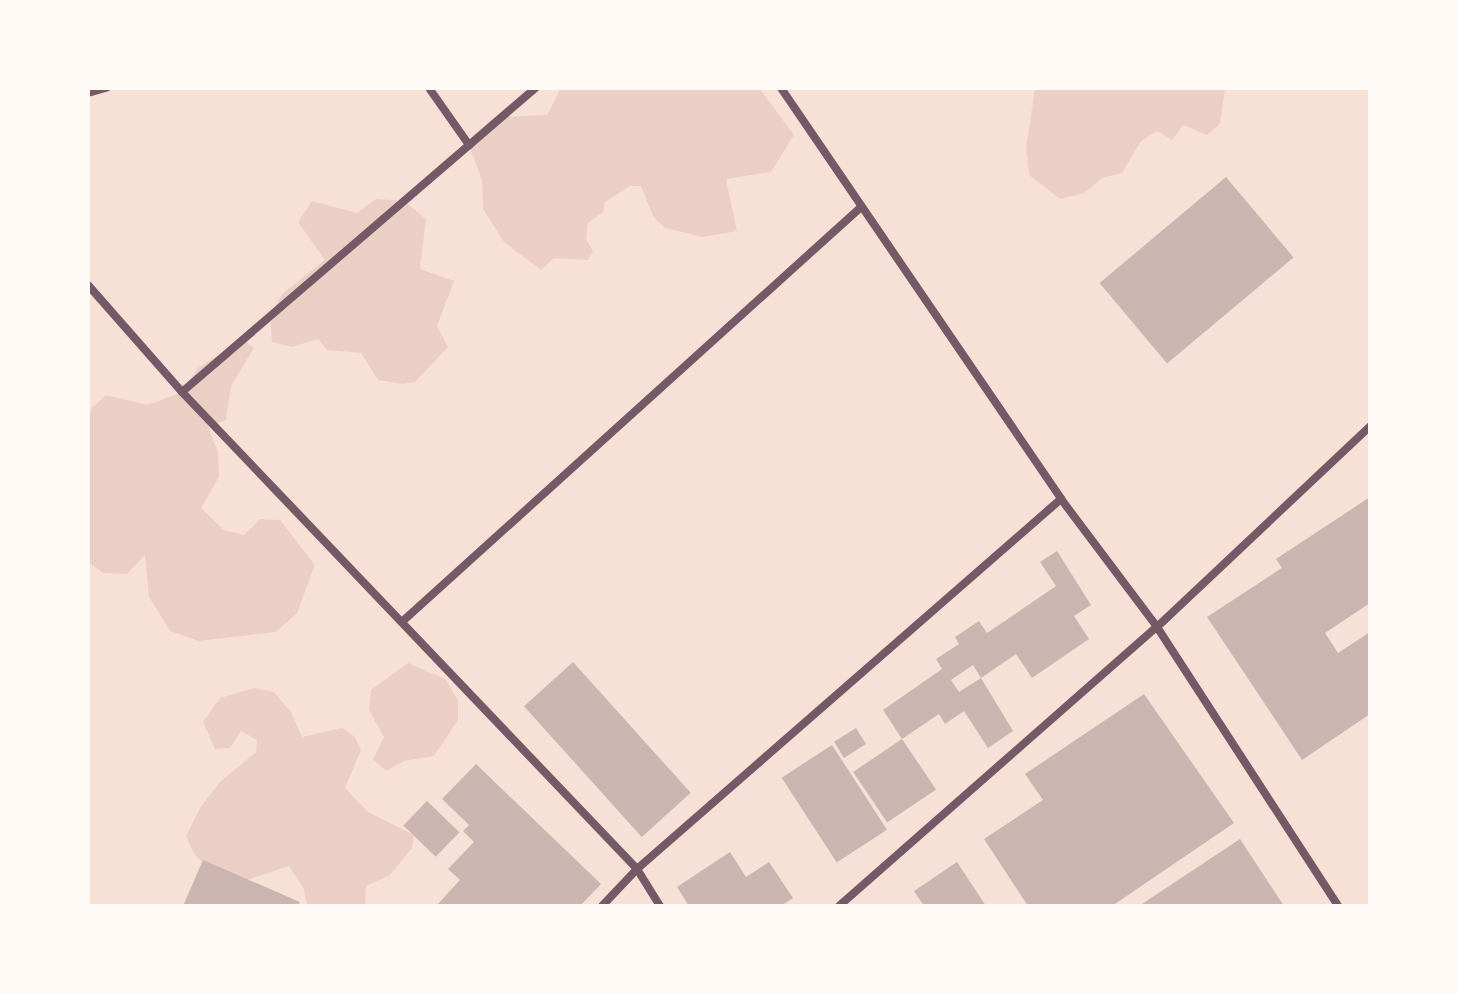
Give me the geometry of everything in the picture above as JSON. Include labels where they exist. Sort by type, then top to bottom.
[{"type":"street","points":[[88,93],[106,88]]},
{"type":"street","points":[[429,88],[469,145]]},
{"type":"street","points":[[182,392],[536,88]]},
{"type":"street","points":[[781,88],[1061,499],[1157,627],[1338,906]]},
{"type":"street","points":[[404,620],[860,208]]},
{"type":"street","points":[[88,285],[182,392],[404,620],[637,869],[660,906]]},
{"type":"street","points":[[839,906],[1157,627],[1370,426]]},
{"type":"street","points":[[602,906],[637,869],[1061,499]]},
{"type":"shaded area","points":[[561,88],[759,88],[794,135],[771,172],[726,179],[737,231],[703,237],[665,228],[653,216],[641,186],[630,186],[605,202],[603,212],[588,223],[586,239],[593,251],[588,260],[554,258],[541,270],[504,242],[483,209],[482,180],[469,145],[502,117],[547,115]]},
{"type":"shaded area","points":[[1035,88],[1225,88],[1220,124],[1207,135],[1183,125],[1172,140],[1157,131],[1141,141],[1122,173],[1102,178],[1085,193],[1060,199],[1029,175],[1026,149]]},
{"type":"shaded area","points":[[376,199],[404,201],[426,219],[420,269],[454,281],[437,326],[448,347],[415,382],[403,384],[378,380],[361,353],[327,350],[318,339],[292,347],[272,342],[270,316],[282,294],[325,260],[298,222],[312,201],[357,213]]},
{"type":"shaded area","points":[[243,339],[254,348],[231,386],[226,420],[208,426],[218,453],[219,477],[201,508],[224,530],[244,535],[260,519],[280,520],[315,565],[297,613],[276,632],[199,641],[170,631],[149,597],[145,555],[127,574],[103,573],[88,562],[88,412],[106,395],[148,405],[182,392],[198,368]]},
{"type":"shaded area","points":[[408,663],[445,679],[458,700],[458,720],[434,756],[404,761],[386,771],[373,759],[384,737],[369,710],[371,690]]},
{"type":"shaded area","points":[[254,688],[274,692],[291,712],[302,737],[342,728],[355,737],[361,750],[345,788],[368,812],[414,835],[412,848],[390,875],[366,886],[365,906],[307,906],[304,889],[289,866],[244,881],[209,868],[194,854],[186,836],[200,808],[220,782],[256,752],[257,740],[241,731],[230,748],[215,749],[203,722],[220,698]]},
{"type":"building","points":[[1226,177],[1293,257],[1167,363],[1100,283]]},
{"type":"building","points":[[1370,497],[1370,603],[1325,633],[1338,653],[1370,632],[1370,714],[1302,760],[1207,617],[1282,568],[1276,559]]},
{"type":"building","points":[[1057,551],[1091,605],[1074,616],[1089,639],[1032,678],[1016,654],[981,678],[1013,731],[988,748],[964,711],[945,724],[939,714],[902,739],[883,710],[942,669],[936,659],[959,644],[955,637],[979,621],[987,633],[1056,586],[1040,562]],"holes":[[[973,665],[981,678],[959,692],[951,680]]]},
{"type":"building","points":[[573,662],[691,793],[642,837],[524,706]]},
{"type":"building","points":[[1144,694],[1234,823],[1112,906],[1028,906],[984,839],[1043,800],[1025,774]]},
{"type":"building","points":[[856,728],[866,744],[844,758],[834,742]]},
{"type":"building","points":[[902,739],[936,790],[887,823],[853,772]]},
{"type":"building","points":[[832,745],[887,830],[837,862],[782,778]]},
{"type":"building","points":[[476,764],[601,884],[580,906],[436,906],[460,880],[448,869],[474,842],[463,831],[469,825],[442,799]]},
{"type":"building","points":[[427,801],[459,832],[436,857],[403,825]]},
{"type":"building","points":[[1240,839],[1284,906],[1139,906]]},
{"type":"building","points":[[730,852],[746,877],[769,862],[793,898],[781,906],[689,906],[677,887]]},
{"type":"building","points":[[203,860],[300,902],[298,906],[183,906]]},
{"type":"building","points":[[957,862],[986,906],[924,906],[914,891]]}]
